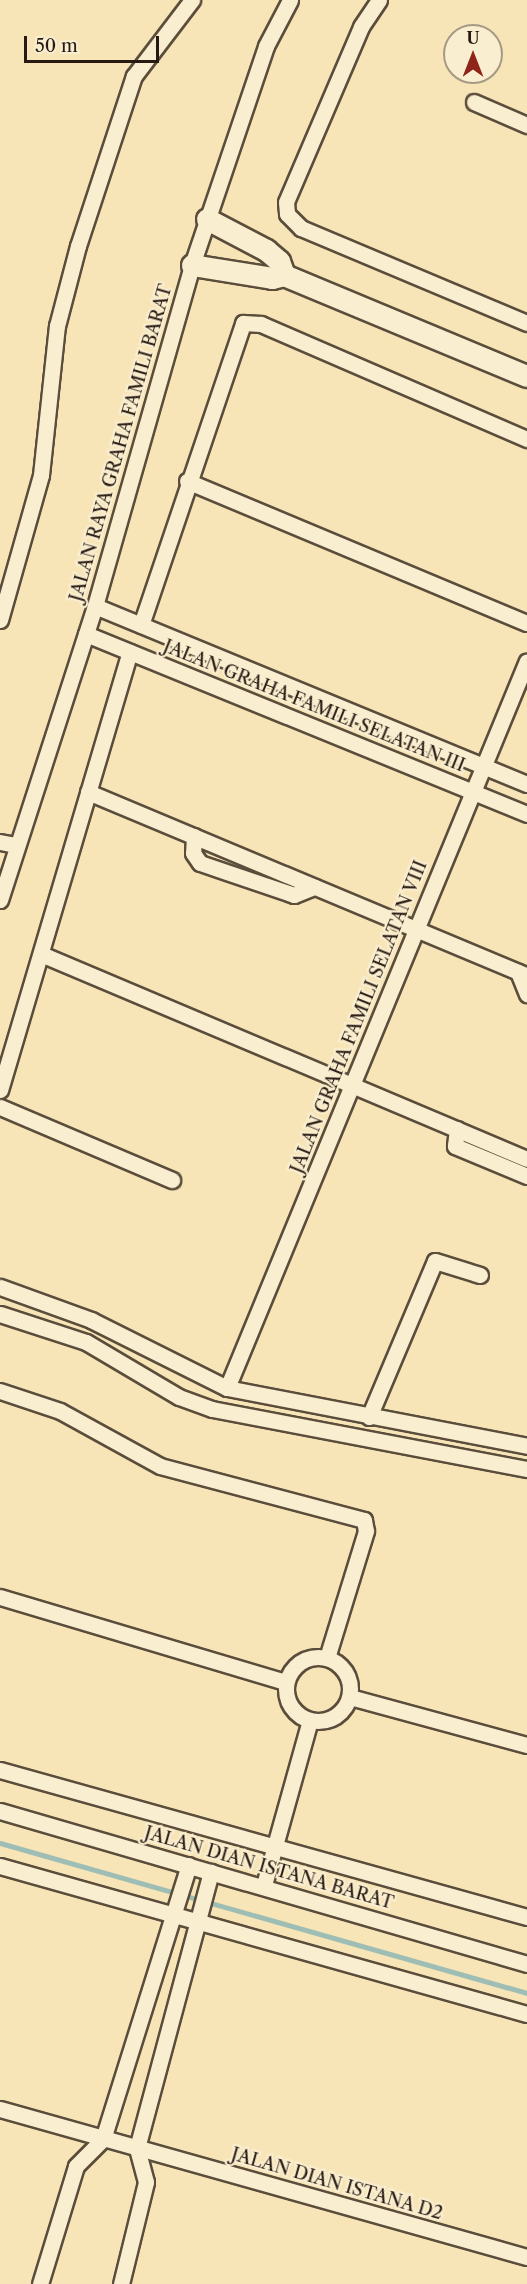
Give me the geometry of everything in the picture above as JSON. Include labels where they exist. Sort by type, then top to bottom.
[{"type":"street","points":[[0,620],[41,475],[57,326],[78,246],[134,76],[192,0]]},
{"type":"street","name":"JALAN RAYA GRAHA FAMILI BARAT","points":[[0,900],[8,844],[95,606],[192,265],[266,46],[290,0]]},
{"type":"street","points":[[379,0],[362,27],[286,202],[287,214],[301,228],[527,323]]},
{"type":"street","points":[[474,102],[527,125]]},
{"type":"street","points":[[207,219],[266,250],[279,261],[284,275]]},
{"type":"street","points":[[192,265],[272,278],[284,275],[527,376]]},
{"type":"street","points":[[141,625],[235,332],[249,322],[527,439]]},
{"type":"street","points":[[187,481],[527,623]]},
{"type":"street","name":"JALAN GRAHA FAMILI SELATAN III","points":[[95,606],[527,784]]},
{"type":"street","name":"JALAN GRAHA FAMILI SELATAN III","points":[[86,634],[527,814]]},
{"type":"street","points":[[0,1090],[130,652]]},
{"type":"street","name":"JALAN GRAHA FAMILI SELATAN VIII","points":[[227,1388],[527,661]]},
{"type":"street","points":[[88,792],[523,974],[527,994]]},
{"type":"street","points":[[194,836],[193,854],[200,863],[294,895],[314,887]]},
{"type":"street","points":[[41,954],[527,1159]]},
{"type":"street","points":[[0,1107],[172,1180]]},
{"type":"street","points":[[457,1129],[455,1146],[527,1176]]},
{"type":"street","points":[[369,1417],[435,1261],[480,1275]]},
{"type":"street","points":[[0,1287],[91,1320],[227,1388],[527,1446]]},
{"type":"street","points":[[0,1314],[86,1342],[179,1397],[212,1409],[527,1469]]},
{"type":"street","points":[[0,1391],[60,1411],[160,1466],[361,1517],[366,1531],[327,1658]]},
{"type":"street","points":[[0,1597],[286,1682]]},
{"type":"street","points":[[327,1658],[346,1672],[350,1697],[335,1717],[310,1720],[291,1706],[286,1682],[302,1661],[327,1658]]},
{"type":"street","points":[[350,1697],[527,1745]]},
{"type":"street","points":[[264,1885],[310,1720]]},
{"type":"street","points":[[0,1770],[527,1917]]},
{"type":"street","name":"JALAN DIAN ISTANA BARAT","points":[[0,1811],[210,1877],[264,1885],[527,1964]]},
{"type":"street","points":[[0,1866],[175,1911],[527,2014]]},
{"type":"street","points":[[40,2284],[76,2166],[103,2139],[188,1870]]},
{"type":"street","points":[[121,2284],[146,2182],[137,2148],[210,1877]]},
{"type":"street","name":"JALAN DIAN ISTANA D2","points":[[0,2109],[527,2257]]},
{"type":"waterway","points":[[0,1843],[527,1993]]}]
